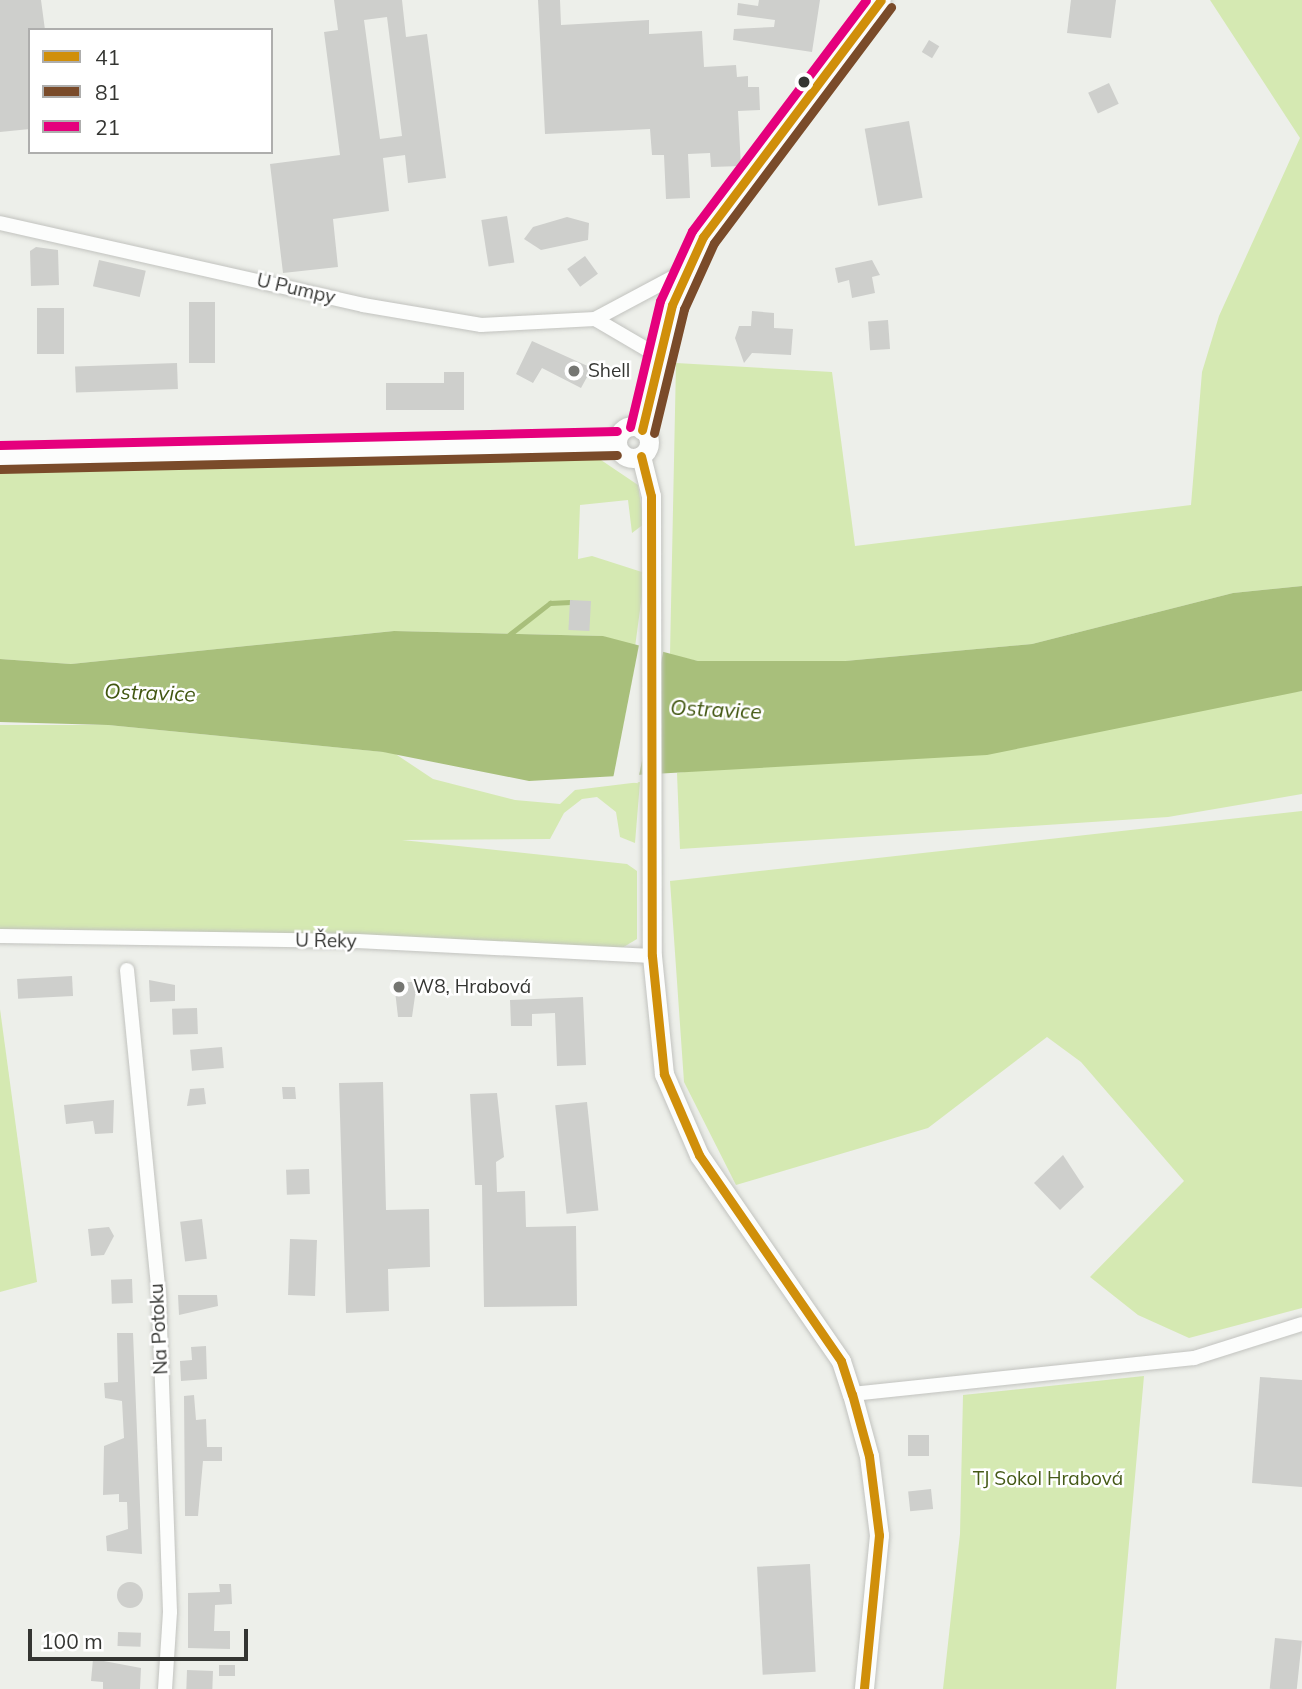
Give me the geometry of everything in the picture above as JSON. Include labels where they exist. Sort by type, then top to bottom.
[{"type":"main road","points":[[864,1689],[879,1535],[869,1456],[852,1394],[841,1361],[699,1155],[664,1074],[652,956],[651,496],[641,456],[648,443],[642,430],[685,271],[719,213],[881,0]]},
{"type":"main road","points":[[617,443],[626,428],[642,430]]},
{"type":"main road","points":[[617,443],[624,456],[641,456]]},
{"type":"main road","points":[[0,457],[617,443]]},
{"type":"street","name":"U Pumpy","points":[[0,223],[468,323],[595,319]]},
{"type":"street","points":[[660,357],[595,319],[661,278],[685,271]]},
{"type":"street","name":"U Řeky","points":[[0,936],[357,942],[652,956]]},
{"type":"street","name":"Na Potoku","points":[[127,970],[159,1297],[170,1612],[165,1689]]},
{"type":"street","points":[[852,1394],[1194,1358],[1302,1324]]},
{"type":"green space","points":[[1210,0],[1302,0],[1302,586],[1233,593],[1032,644],[845,661],[698,661],[670,655],[676,363],[832,372],[855,546],[1191,505],[1202,372],[1219,316],[1300,138]]},
{"type":"green space","points":[[598,458],[638,485],[644,524],[632,533],[628,500],[580,505],[578,559],[592,556],[645,573],[635,647],[602,636],[394,631],[71,664],[0,659],[0,472]]},
{"type":"green space","points":[[1302,691],[1302,794],[1168,817],[680,849],[677,773]]},
{"type":"green space","points":[[0,725],[108,725],[394,753],[433,779],[515,800],[560,804],[575,790],[640,782],[635,843],[620,837],[616,812],[597,797],[582,799],[564,813],[550,839],[402,840],[627,864],[637,871],[637,939],[622,948],[0,936]]},
{"type":"green space","points":[[1302,811],[1302,1308],[1189,1338],[1138,1315],[1090,1277],[1184,1181],[1081,1062],[1047,1037],[928,1128],[736,1185],[684,1082],[670,881]]},
{"type":"green space","points":[[0,1009],[37,1282],[0,1292]]},
{"type":"green space","name":"TJ Sokol Hrabová","points":[[1144,1376],[1116,1689],[943,1689],[960,1534],[963,1395]]},
{"type":"water","name":"Ostravice","points":[[1302,586],[1302,691],[987,755],[529,781],[383,752],[108,725],[0,722],[0,659],[71,664],[394,631],[603,636],[698,661],[845,661],[1032,644],[1233,593]]},
{"type":"pier","points":[[639,645],[664,650],[638,783],[613,779]]},
{"type":"building","points":[[0,0],[41,0],[45,28],[28,28],[28,129],[0,132]]},
{"type":"building","points":[[334,0],[402,0],[406,37],[427,34],[446,178],[408,183],[405,155],[383,158],[389,211],[333,219],[338,267],[283,273],[270,164],[340,155],[324,32],[338,30]],"holes":[[[387,17],[402,136],[380,139],[364,20]]]},
{"type":"building","points":[[538,0],[560,0],[561,25],[649,20],[649,34],[702,31],[704,67],[736,65],[737,77],[748,76],[748,87],[759,87],[760,110],[738,111],[741,166],[711,167],[710,153],[688,154],[690,198],[666,199],[664,155],[652,155],[650,129],[545,134]]},
{"type":"building","points":[[759,0],[820,0],[812,52],[733,40],[734,29],[774,27],[775,20],[737,15],[738,3],[758,6]]},
{"type":"building","points":[[1071,0],[1116,0],[1111,38],[1067,33]]},
{"type":"building","points":[[929,40],[939,46],[932,58],[922,52]]},
{"type":"building","points":[[1109,83],[1119,104],[1098,114],[1088,93]]},
{"type":"building","points":[[909,121],[923,198],[878,206],[865,129]]},
{"type":"building","points":[[507,216],[514,262],[489,266],[481,220]]},
{"type":"building","points":[[567,217],[589,223],[588,240],[541,250],[524,239],[533,227]]},
{"type":"building","points":[[36,247],[58,250],[59,285],[31,286],[30,251]]},
{"type":"building","points":[[585,256],[598,274],[580,287],[567,269]]},
{"type":"building","points":[[99,260],[146,271],[140,297],[93,286]]},
{"type":"building","points":[[872,260],[880,275],[872,277],[875,293],[852,298],[849,280],[838,283],[835,268]]},
{"type":"building","points":[[189,302],[215,302],[215,363],[189,363]]},
{"type":"building","points":[[37,308],[64,308],[64,354],[37,354]]},
{"type":"building","points":[[752,311],[774,313],[774,328],[793,329],[791,355],[752,353],[744,363],[735,338],[739,326],[751,326]]},
{"type":"building","points":[[888,320],[890,349],[870,350],[868,321]]},
{"type":"building","points":[[532,341],[592,368],[581,388],[542,368],[533,383],[516,374]]},
{"type":"building","points":[[177,363],[178,389],[76,393],[75,367]]},
{"type":"building","points":[[444,372],[464,372],[464,410],[386,410],[386,383],[444,383]]},
{"type":"building","points":[[570,600],[591,601],[589,631],[568,630]]},
{"type":"building","points":[[72,976],[73,996],[18,999],[17,979]]},
{"type":"building","points":[[149,980],[175,985],[175,1001],[150,1002]]},
{"type":"building","points":[[394,982],[417,982],[412,1017],[398,1017]]},
{"type":"building","points":[[583,997],[586,1065],[557,1066],[555,1013],[532,1014],[532,1026],[511,1026],[510,1000]]},
{"type":"building","points":[[197,1008],[198,1034],[173,1035],[172,1009]]},
{"type":"building","points":[[222,1047],[224,1068],[192,1071],[190,1050]]},
{"type":"building","points":[[383,1082],[386,1210],[429,1209],[430,1267],[388,1269],[389,1311],[346,1313],[339,1083]]},
{"type":"building","points":[[282,1087],[295,1087],[296,1099],[283,1099]]},
{"type":"building","points":[[204,1088],[206,1104],[187,1106],[190,1089]]},
{"type":"building","points":[[497,1093],[504,1157],[496,1162],[497,1192],[525,1191],[526,1227],[576,1226],[577,1306],[484,1307],[482,1185],[475,1185],[470,1094]]},
{"type":"building","points":[[114,1100],[113,1133],[95,1134],[93,1121],[66,1124],[64,1105]]},
{"type":"building","points":[[587,1102],[598,1210],[567,1214],[555,1105]]},
{"type":"building","points":[[1063,1155],[1084,1187],[1060,1210],[1034,1183]]},
{"type":"building","points":[[309,1169],[310,1194],[287,1195],[286,1170]]},
{"type":"building","points":[[202,1219],[207,1259],[185,1261],[180,1222]]},
{"type":"building","points":[[109,1227],[114,1236],[104,1255],[91,1256],[88,1229]]},
{"type":"building","points":[[290,1239],[317,1240],[315,1296],[288,1295]]},
{"type":"building","points":[[132,1279],[133,1303],[112,1304],[111,1280]]},
{"type":"building","points":[[178,1295],[217,1295],[218,1306],[179,1315]]},
{"type":"building","points":[[117,1333],[133,1333],[142,1554],[107,1551],[106,1536],[128,1529],[127,1502],[119,1502],[119,1494],[103,1495],[104,1446],[124,1438],[122,1401],[105,1398],[104,1383],[118,1382]]},
{"type":"building","points":[[206,1346],[207,1379],[181,1381],[180,1361],[192,1360],[191,1347]]},
{"type":"building","points":[[1260,1377],[1302,1380],[1302,1487],[1252,1483]]},
{"type":"building","points":[[194,1395],[196,1420],[206,1419],[207,1447],[222,1447],[222,1461],[203,1461],[198,1516],[185,1516],[184,1396]]},
{"type":"building","points":[[908,1435],[929,1435],[929,1456],[908,1456]]},
{"type":"building","points":[[931,1489],[933,1509],[910,1511],[908,1491]]},
{"type":"building","points":[[810,1564],[816,1672],[763,1675],[757,1567]]},
{"type":"building","points":[[130,1582],[139,1586],[143,1595],[139,1604],[130,1608],[121,1604],[117,1595],[121,1586]]},
{"type":"building","points":[[219,1584],[231,1584],[232,1604],[215,1605],[214,1631],[230,1631],[230,1649],[188,1648],[188,1593],[220,1592]]},
{"type":"building","points":[[118,1632],[141,1633],[140,1647],[118,1646]]},
{"type":"building","points":[[1275,1638],[1302,1641],[1297,1689],[1270,1689]]},
{"type":"building","points":[[93,1659],[141,1668],[140,1689],[103,1689],[103,1682],[91,1681]]},
{"type":"building","points":[[219,1665],[235,1665],[235,1676],[219,1676]]},
{"type":"building","points":[[187,1670],[213,1671],[212,1689],[186,1689]]},
{"type":"waterway","points":[[509,635],[550,603],[570,602]]},
{"type":"transit line","name":"21","points":[[630,427],[660,301],[692,231],[866,0]]},
{"type":"transit line","name":"41","points":[[642,430],[672,305],[703,237],[881,0]]},
{"type":"transit line","name":"81","points":[[654,433],[684,309],[714,243],[891,7]]},
{"type":"transit line","name":"21","points":[[0,445],[617,431]]},
{"type":"transit line","name":"81","points":[[0,469],[617,455]]},
{"type":"transit line","name":"41","points":[[641,456],[651,496],[652,956],[664,1074],[699,1155],[841,1361],[852,1394],[869,1456],[879,1535],[864,1689]]},
{"type":"place","name":"Shell","points":[[574,371]]},
{"type":"place","name":"W8, Hrabová","points":[[399,987]]}]
